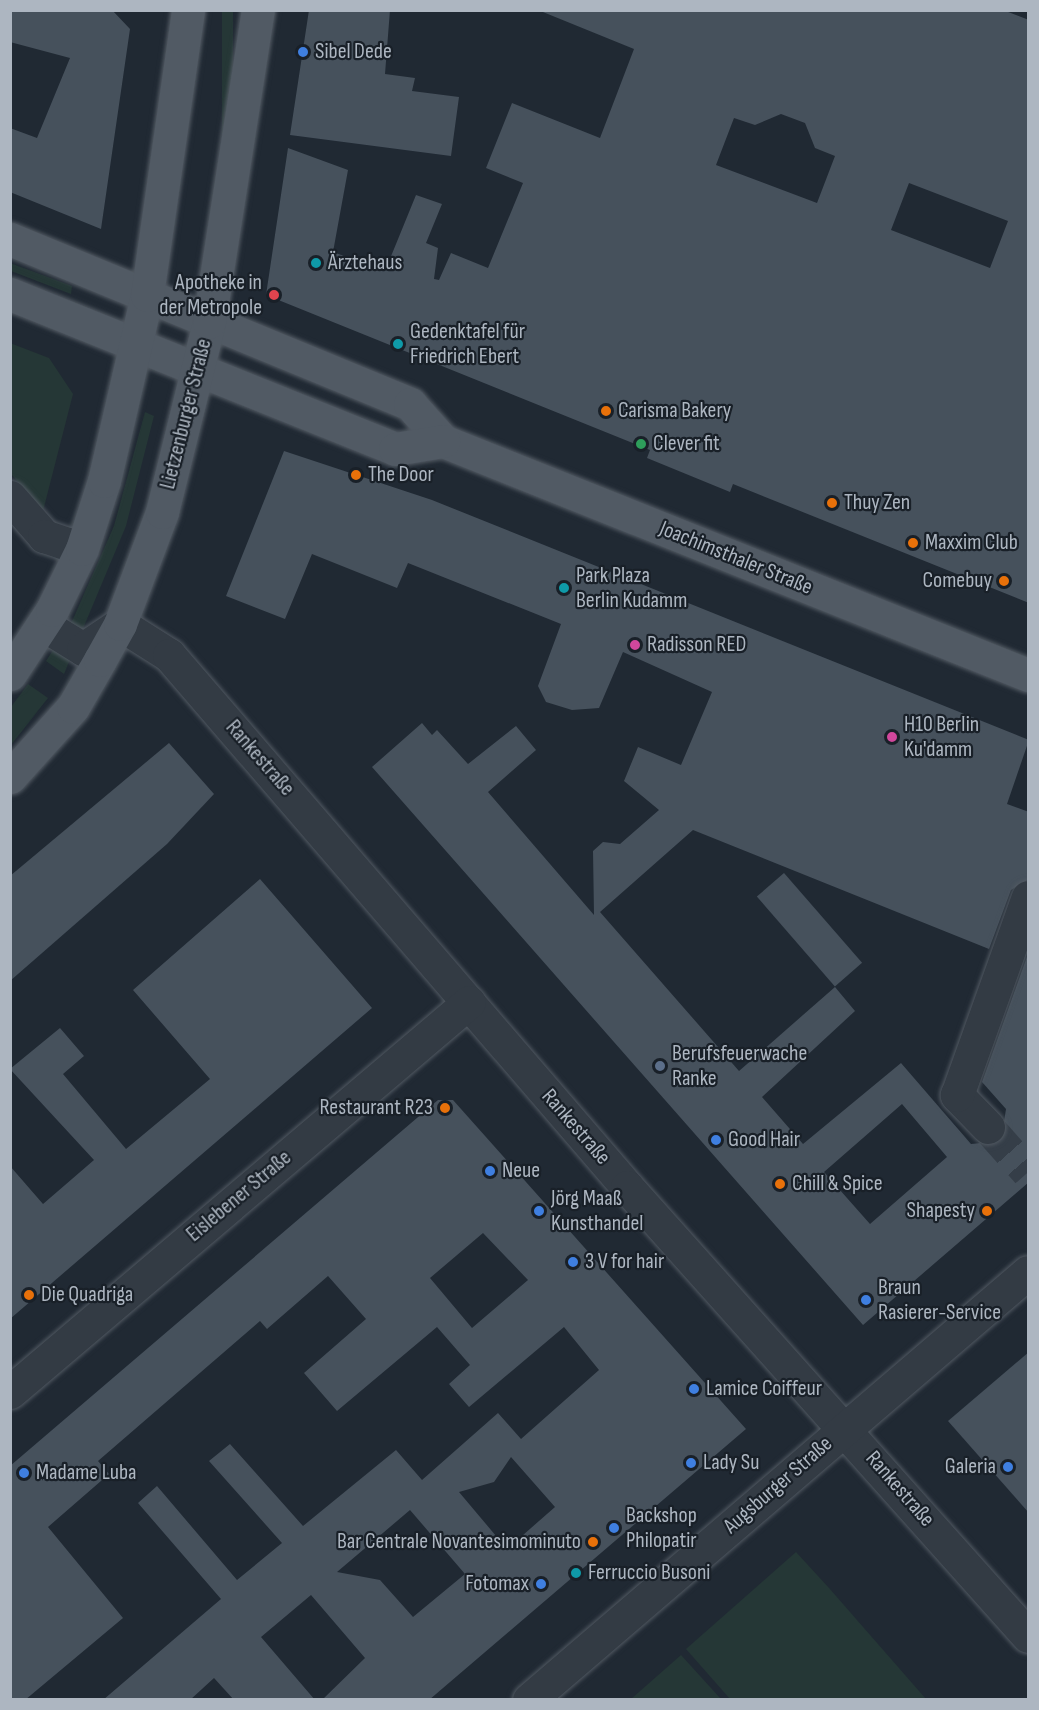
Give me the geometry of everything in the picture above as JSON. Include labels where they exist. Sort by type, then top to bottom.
[{"type":"main road","points":[[10,674],[44,625],[82,549],[147,295],[188,10]]},
{"type":"main road","name":"Lietzenburger Straße","points":[[10,777],[73,707],[120,624],[162,512],[209,322],[258,10]]},
{"type":"main road","name":"Joachimsthaler Straße","points":[[10,239],[410,404],[443,441],[1029,675]]},
{"type":"main road","points":[[10,294],[395,449],[443,441]]},
{"type":"street","points":[[10,497],[44,536],[82,549]]},
{"type":"street","points":[[44,625],[83,649],[120,624]]},
{"type":"street","name":"Rankestraße","points":[[120,624],[169,655],[627,1187],[845,1427],[1029,1636]]},
{"type":"street","points":[[988,1127],[957,1095],[1029,897]]},
{"type":"street","name":"Eislebener Straße","points":[[10,1392],[469,1002]]},
{"type":"street","name":"Augsburger Straße","points":[[529,1700],[845,1427],[1029,1272]]},
{"type":"shaded area","points":[[222,11],[233,11],[233,242],[222,242]]},
{"type":"shaded area","points":[[10,263],[72,286],[71,294],[11,271]]},
{"type":"shaded area","points":[[10,343],[49,358],[73,394],[43,511],[11,474]]},
{"type":"shaded area","points":[[145,412],[154,416],[126,526],[64,674],[46,661],[73,619],[114,526]]},
{"type":"shaded area","points":[[28,684],[48,698],[11,745],[11,707]]},
{"type":"shaded area","points":[[796,1552],[926,1699],[730,1699],[686,1649]]},
{"type":"shaded area","points":[[681,1655],[721,1699],[631,1699]]},
{"type":"building","points":[[10,10],[112,10],[130,29],[101,229],[10,192],[10,128],[37,138],[70,58],[10,42]]},
{"type":"building","points":[[309,10],[390,10],[385,74],[415,78],[412,91],[459,97],[451,156],[290,135]]},
{"type":"building","points":[[538,10],[1003,10],[1029,20],[1029,603],[733,484],[730,492],[647,458],[650,450],[266,295],[288,148],[348,170],[333,252],[385,271],[416,195],[442,204],[426,243],[438,248],[434,279],[439,280],[451,253],[488,268],[523,183],[486,168],[512,103],[600,138],[634,49]],"holes":[[[781,114],[805,123],[815,148],[835,156],[817,203],[716,165],[734,118],[755,125]],[[909,183],[1008,221],[990,268],[891,230]]]},
{"type":"building","points":[[284,451],[432,500],[1029,740],[1007,804],[1029,812],[1029,879],[1011,890],[989,949],[693,830],[600,912],[739,1071],[835,987],[855,1011],[762,1097],[803,1144],[901,1063],[971,1144],[1001,1141],[1006,1109],[982,1082],[1029,951],[1029,1182],[863,1325],[372,767],[422,723],[432,735],[437,730],[468,764],[516,726],[536,750],[488,792],[594,915],[593,851],[603,842],[620,844],[659,810],[624,781],[638,747],[681,765],[712,692],[623,652],[599,708],[572,710],[546,702],[538,686],[561,624],[408,563],[397,588],[312,554],[285,619],[226,596]],"holes":[[[902,1104],[947,1157],[870,1224],[824,1172]]]},
{"type":"building","points":[[169,743],[214,794],[167,844],[10,981],[10,876]]},
{"type":"building","points":[[784,873],[862,963],[835,986],[757,897]]},
{"type":"building","points":[[260,879],[372,1008],[10,1319],[10,1166],[43,1204],[94,1160],[10,1069],[60,1028],[84,1056],[63,1074],[126,1149],[210,1079],[133,990]]},
{"type":"building","points":[[438,1100],[453,1100],[746,1429],[429,1700],[322,1700],[365,1658],[311,1595],[261,1637],[315,1700],[234,1700],[214,1678],[190,1700],[103,1700],[221,1599],[138,1503],[157,1486],[237,1580],[282,1543],[209,1461],[230,1444],[303,1526],[396,1450],[422,1480],[498,1413],[521,1439],[599,1370],[564,1327],[469,1407],[449,1384],[470,1365],[437,1327],[337,1411],[304,1373],[366,1319],[328,1276],[267,1329],[260,1321],[98,1461],[109,1474],[48,1527],[123,1618],[25,1700],[10,1700],[10,1466]],"holes":[[[483,1233],[528,1280],[472,1328],[430,1278]],[[511,1457],[555,1507],[507,1549],[459,1492],[494,1482]],[[410,1510],[465,1574],[413,1617],[380,1580],[337,1572]]]},
{"type":"building","name":"Galeria","points":[[1029,1352],[1029,1513],[948,1421]]},
{"type":"tunnel","points":[[988,1127],[1028,1172]]},
{"type":"place","name":"Sibel Dede","points":[[303,52]]},
{"type":"place","name":"Ärztehaus","points":[[316,263]]},
{"type":"place","name":"Apotheke in der Metropole","points":[[274,295]]},
{"type":"place","name":"Gedenktafel für Friedrich Ebert","points":[[398,344]]},
{"type":"place","name":"Carisma Bakery","points":[[606,411]]},
{"type":"place","name":"Clever fit","points":[[641,444]]},
{"type":"place","name":"The Door","points":[[356,475]]},
{"type":"place","name":"Thuy Zen","points":[[832,503]]},
{"type":"place","name":"Maxxim Club","points":[[913,543]]},
{"type":"place","name":"Comebuy","points":[[1004,581]]},
{"type":"place","name":"Park Plaza Berlin Kudamm","points":[[564,588]]},
{"type":"place","name":"Radisson RED","points":[[635,645]]},
{"type":"place","name":"H10 Berlin Ku'damm","points":[[892,737]]},
{"type":"place","name":"Berufsfeuerwache Ranke","points":[[660,1066]]},
{"type":"place","name":"Restaurant R23","points":[[445,1108]]},
{"type":"place","name":"Good Hair","points":[[716,1140]]},
{"type":"place","name":"Neue","points":[[490,1171]]},
{"type":"place","name":"Chill & Spice","points":[[780,1184]]},
{"type":"place","name":"Jörg Maaß Kunsthandel","points":[[539,1211]]},
{"type":"place","name":"Shapesty","points":[[987,1211]]},
{"type":"place","name":"3 V for hair","points":[[573,1262]]},
{"type":"place","name":"Die Quadriga","points":[[29,1295]]},
{"type":"place","name":"Braun Rasierer-Service","points":[[866,1300]]},
{"type":"place","name":"Lamice Coiffeur","points":[[694,1389]]},
{"type":"place","name":"Lady Su","points":[[691,1463]]},
{"type":"place","name":"Galeria","points":[[1008,1467]]},
{"type":"place","name":"Madame Luba","points":[[24,1473]]},
{"type":"place","name":"Backshop Philopatir","points":[[614,1528]]},
{"type":"place","name":"Bar Centrale Novantesimominuto","points":[[593,1542]]},
{"type":"place","name":"Ferruccio Busoni","points":[[576,1573]]},
{"type":"place","name":"Fotomax","points":[[541,1584]]}]
